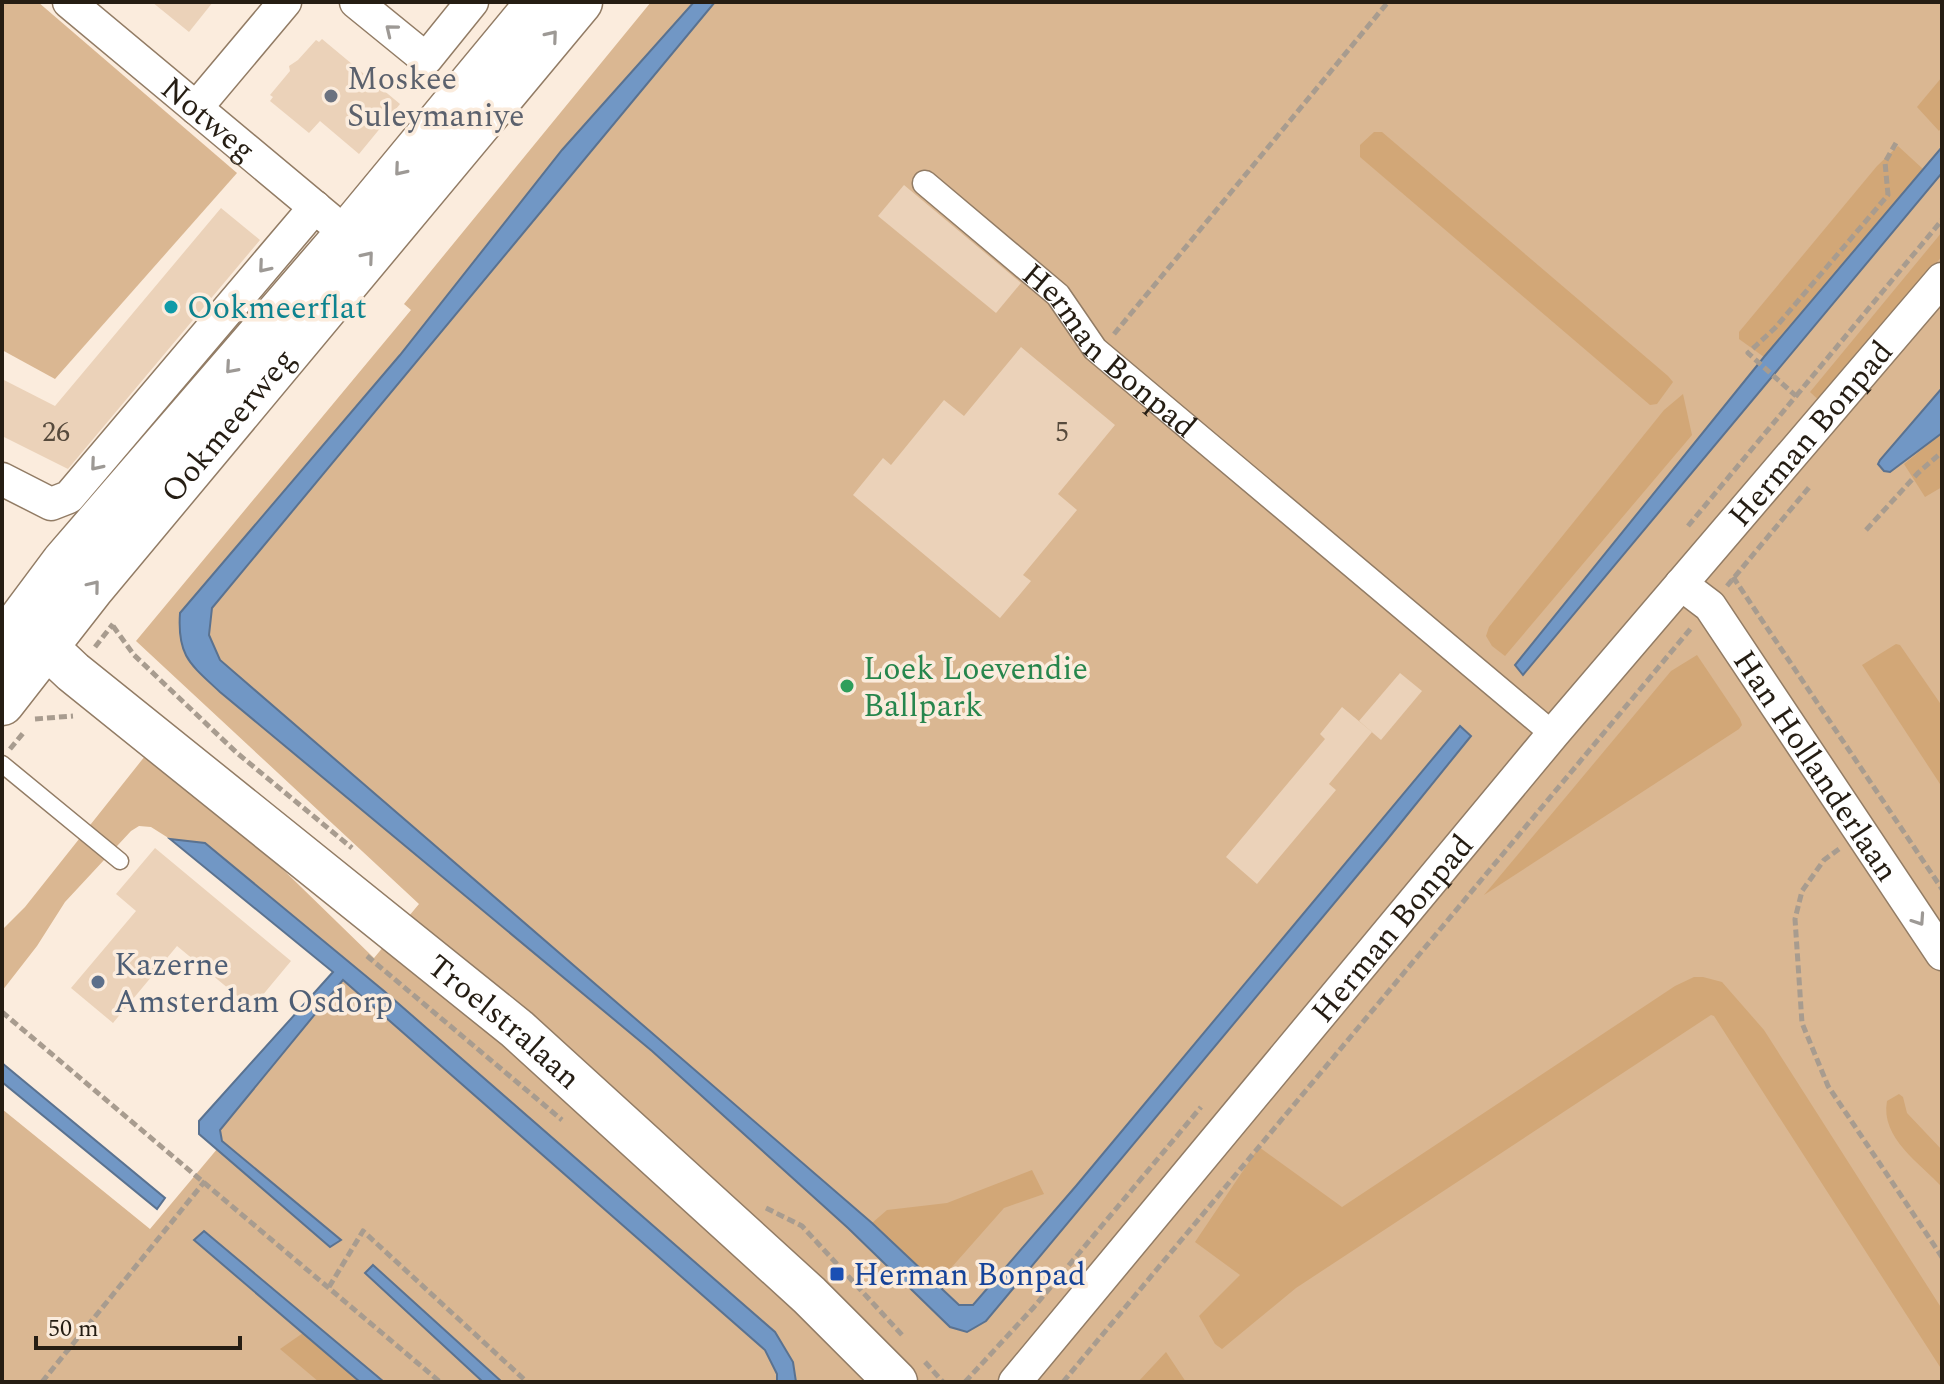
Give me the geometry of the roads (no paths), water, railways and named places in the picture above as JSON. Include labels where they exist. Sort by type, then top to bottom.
[{"type":"main road","name":"Ookmeerweg","points":[[18,712],[17,630],[76,548],[331,220],[539,2]]},
{"type":"main road","name":"Ookmeerweg","points":[[17,630],[106,572],[580,2]]},
{"type":"street","name":"Notweg","points":[[69,2],[331,220]]},
{"type":"street","points":[[196,108],[285,2]]},
{"type":"street","points":[[356,2],[426,59],[472,2]]},
{"type":"street","name":"Herman Bonpad","points":[[925,183],[1058,295],[1099,352],[1553,734]]},
{"type":"street","name":"Ookmeerweg","points":[[2,479],[51,504],[69,497],[331,220]]},
{"type":"street","name":"Herman Bonpad","points":[[1015,1382],[1553,734],[1942,279]]},
{"type":"street","name":"Han Hollanderlaan","points":[[1681,584],[1710,606],[1942,954]]},
{"type":"street","name":"Troelstralaan","points":[[17,630],[517,1029],[809,1295],[896,1382]]},
{"type":"lane","points":[[2,762],[120,861]]},
{"type":"water","points":[[694,2],[715,2],[212,608],[209,635],[220,660],[872,1223],[959,1305],[973,1305],[1076,1186],[1460,726],[1471,736],[986,1321],[967,1332],[950,1327],[848,1228],[652,1051],[220,692],[193,666],[183,650],[180,613],[400,355],[562,150]]},
{"type":"water","points":[[1942,147],[1942,173],[1523,675],[1515,665],[1764,357]]},
{"type":"water","points":[[1942,388],[1942,433],[1890,472],[1884,471],[1878,464],[1880,460]]},
{"type":"water","points":[[170,839],[205,843],[384,991],[775,1332],[793,1362],[796,1382],[777,1382],[777,1374],[765,1350],[343,980],[220,1130],[222,1141],[341,1240],[330,1247],[199,1134],[199,1121],[333,972]]},
{"type":"water","points":[[2,1063],[165,1198],[157,1209],[2,1082]]},
{"type":"water","points":[[204,1231],[384,1382],[360,1382],[194,1240]]},
{"type":"water","points":[[373,1265],[502,1382],[483,1382],[365,1273]]},
{"type":"place","name":"Moskee Suleymaniye","points":[[331,96]]},
{"type":"place","name":"Ookmeerflat","points":[[171,307]]},
{"type":"place","name":"Loek Loevendie Ballpark","points":[[847,686]]},
{"type":"place","name":"Kazerne Amsterdam Osdorp","points":[[98,982]]},
{"type":"place","name":"Herman Bonpad","points":[[837,1274]]}]
